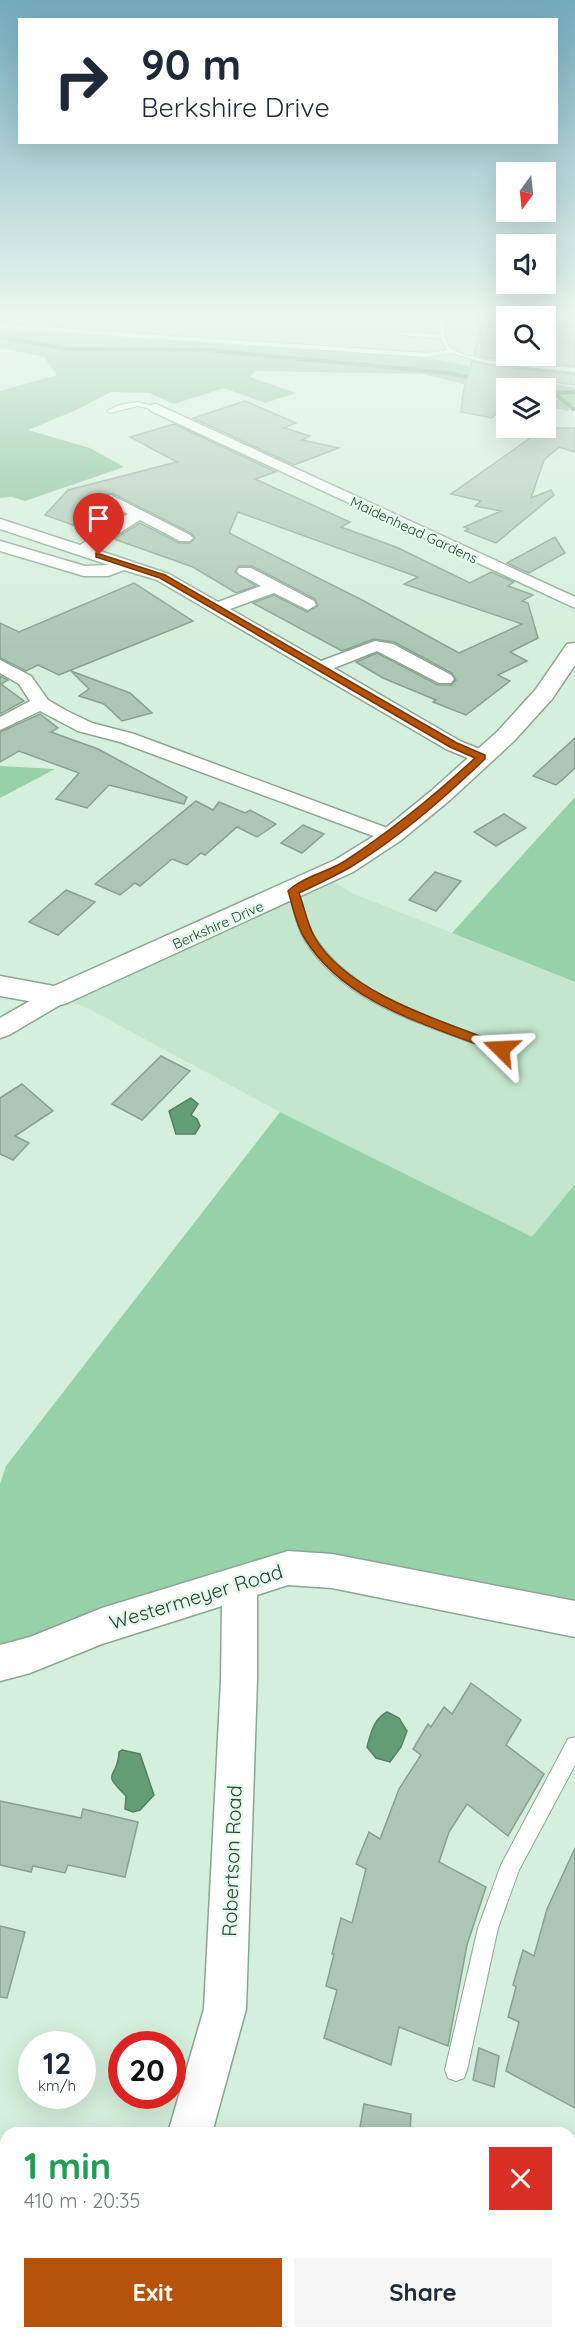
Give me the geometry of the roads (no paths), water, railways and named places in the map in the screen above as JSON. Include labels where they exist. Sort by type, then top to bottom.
[{"type":"street","name":"Maidenhead Gardens","points":[[201,429],[575,603]]},
{"type":"street","points":[[111,499],[185,538]]},
{"type":"street","points":[[82,550],[140,514]]},
{"type":"street","points":[[0,524],[125,563],[162,577],[453,745],[482,757]]},
{"type":"street","points":[[0,546],[84,571],[108,570],[125,563]]},
{"type":"street","points":[[246,571],[308,605]]},
{"type":"street","points":[[216,608],[275,587]]},
{"type":"street","points":[[321,667],[375,646],[387,648],[445,679]]},
{"type":"street","name":"Berkshire Drive","points":[[0,1029],[57,996],[344,866],[391,836],[440,796],[526,714],[544,694],[575,649]]},
{"type":"street","points":[[0,664],[25,680],[35,692],[40,703],[85,727],[127,738],[391,836]]},
{"type":"street","points":[[0,724],[40,703]]},
{"type":"street","points":[[0,986],[57,996]]},
{"type":"street","name":"Westermeyer Road","points":[[0,1663],[30,1655],[102,1626],[288,1568],[332,1571],[575,1619]]},
{"type":"street","name":"Robertson Road","points":[[192,2127],[225,2009],[239,1680],[240,1584]]},
{"type":"lane","points":[[293,891],[309,936],[331,966],[354,984],[407,1012],[501,1049]]},
{"type":"lane","points":[[456,2070],[488,1928],[511,1865],[575,1746]]}]
